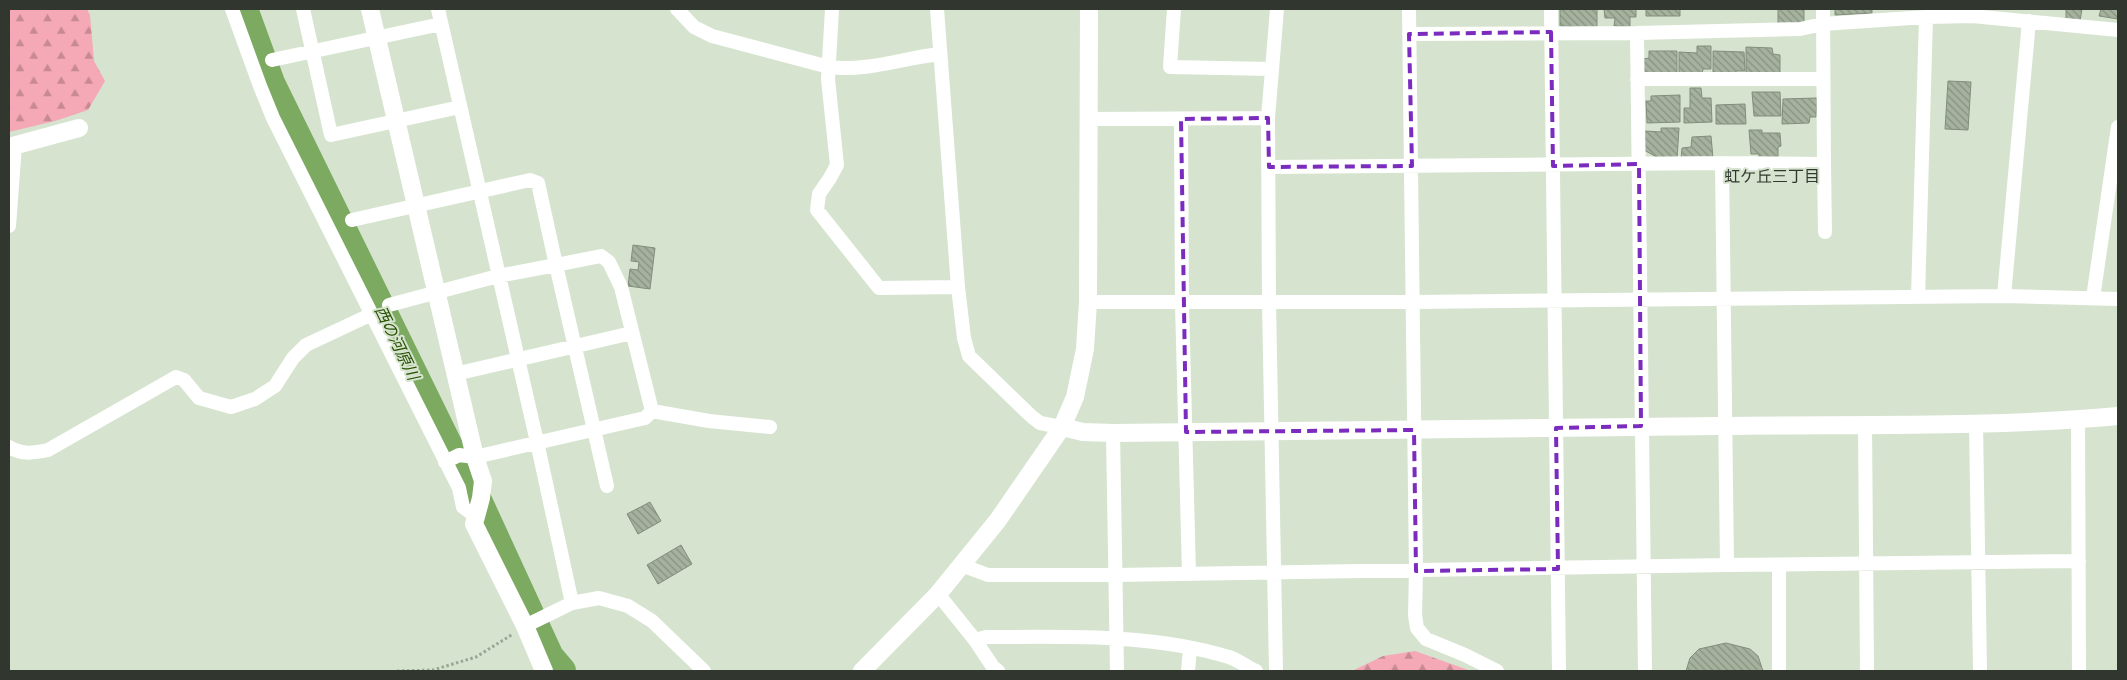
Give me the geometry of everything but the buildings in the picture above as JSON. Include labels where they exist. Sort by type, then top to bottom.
[{"type":"street","points":[[232,9],[273,118],[422,410],[457,458],[482,481],[474,524],[476,531],[525,626],[544,671]]},
{"type":"street","points":[[303,9],[331,135],[460,107]]},
{"type":"street","points":[[370,9],[455,374],[457,458],[459,488],[463,507],[478,508]]},
{"type":"street","points":[[438,9],[572,603]]},
{"type":"street","points":[[676,9],[694,27],[712,36],[829,68],[870,67],[940,54]]},
{"type":"street","points":[[832,9],[828,79],[836,165],[819,194],[817,210],[879,288],[958,287]]},
{"type":"street","points":[[936,9],[958,287],[964,338],[970,356],[1040,423],[1083,432],[1113,433],[1976,423],[2118,416]]},
{"type":"street","points":[[862,671],[938,594],[998,520],[1062,427],[1075,397],[1085,349],[1088,302],[1087,119],[1089,9]]},
{"type":"street","points":[[1174,9],[1170,67],[1271,70]]},
{"type":"street","points":[[1276,671],[1269,302],[1268,118],[1277,9]]},
{"type":"street","points":[[1409,9],[1415,616],[1417,628],[1426,639],[1466,655],[1497,671]]},
{"type":"street","points":[[1551,9],[1559,671]]},
{"type":"street","points":[[1823,9],[1822,79],[1825,232]]},
{"type":"street","points":[[1409,34],[1637,33],[1800,29],[1823,24],[1972,16],[2118,30]]},
{"type":"street","points":[[1918,298],[1926,17]]},
{"type":"street","points":[[2004,296],[2029,21]]},
{"type":"street","points":[[272,60],[441,24]]},
{"type":"street","points":[[1637,33],[1645,671]]},
{"type":"street","points":[[1637,79],[1822,79]]},
{"type":"street","points":[[1087,119],[1268,118]]},
{"type":"street","points":[[1180,119],[1188,574]]},
{"type":"street","points":[[9,226],[12,146],[79,128]]},
{"type":"street","points":[[2093,298],[2118,128]]},
{"type":"street","points":[[1269,167],[1554,166],[1722,163],[1824,164]]},
{"type":"street","points":[[1722,163],[1727,564]]},
{"type":"street","points":[[352,220],[530,180],[538,184],[607,486]]},
{"type":"street","points":[[389,305],[498,276],[601,256],[609,262],[621,287],[652,411]]},
{"type":"street","points":[[1088,302],[1413,302],[1641,298],[1918,298],[2004,296],[2118,299]]},
{"type":"street","points":[[9,447],[16,451],[33,454],[48,450],[176,377],[184,380],[199,398],[231,406],[255,400],[275,386],[288,364],[306,345],[372,314]]},
{"type":"street","points":[[455,374],[632,333]]},
{"type":"street","points":[[457,458],[645,418],[652,411]]},
{"type":"street","points":[[652,411],[708,421],[770,427]]},
{"type":"street","points":[[2078,419],[2079,671]]},
{"type":"street","points":[[1976,423],[1980,671]]},
{"type":"street","points":[[1865,424],[1867,671]]},
{"type":"street","points":[[1113,433],[1117,671]]},
{"type":"street","points":[[961,565],[988,575],[1115,575],[1558,569],[1727,564],[2079,561]]},
{"type":"street","points":[[1779,565],[1779,671]]},
{"type":"street","points":[[938,594],[998,671]]},
{"type":"street","points":[[525,626],[572,603],[599,598],[628,606],[652,621],[704,671]]},
{"type":"street","points":[[975,640],[986,637],[1117,637],[1190,648],[1230,658],[1256,671]]},
{"type":"street","points":[[1188,671],[1190,648]]},
{"type":"path","points":[[397,671],[432,670],[476,657],[525,626]]},
{"type":"highlighted area","points":[[1551,32],[1553,166],[1639,164],[1641,426],[1556,428],[1558,569],[1416,571],[1414,430],[1186,432],[1181,119],[1268,118],[1269,167],[1412,166],[1409,34]]},
{"type":"green space","points":[[9,9],[87,9],[90,15],[94,61],[105,81],[88,110],[55,121],[9,132]]},
{"type":"green space","points":[[1415,651],[1471,671],[1352,671],[1383,656]]},
{"type":"waterway","name":"西の河原川","points":[[243,9],[270,83],[447,444],[469,483],[549,657],[561,671]]},
{"type":"district","name":"虹ケ丘三丁目","points":[[1772,176]]}]
